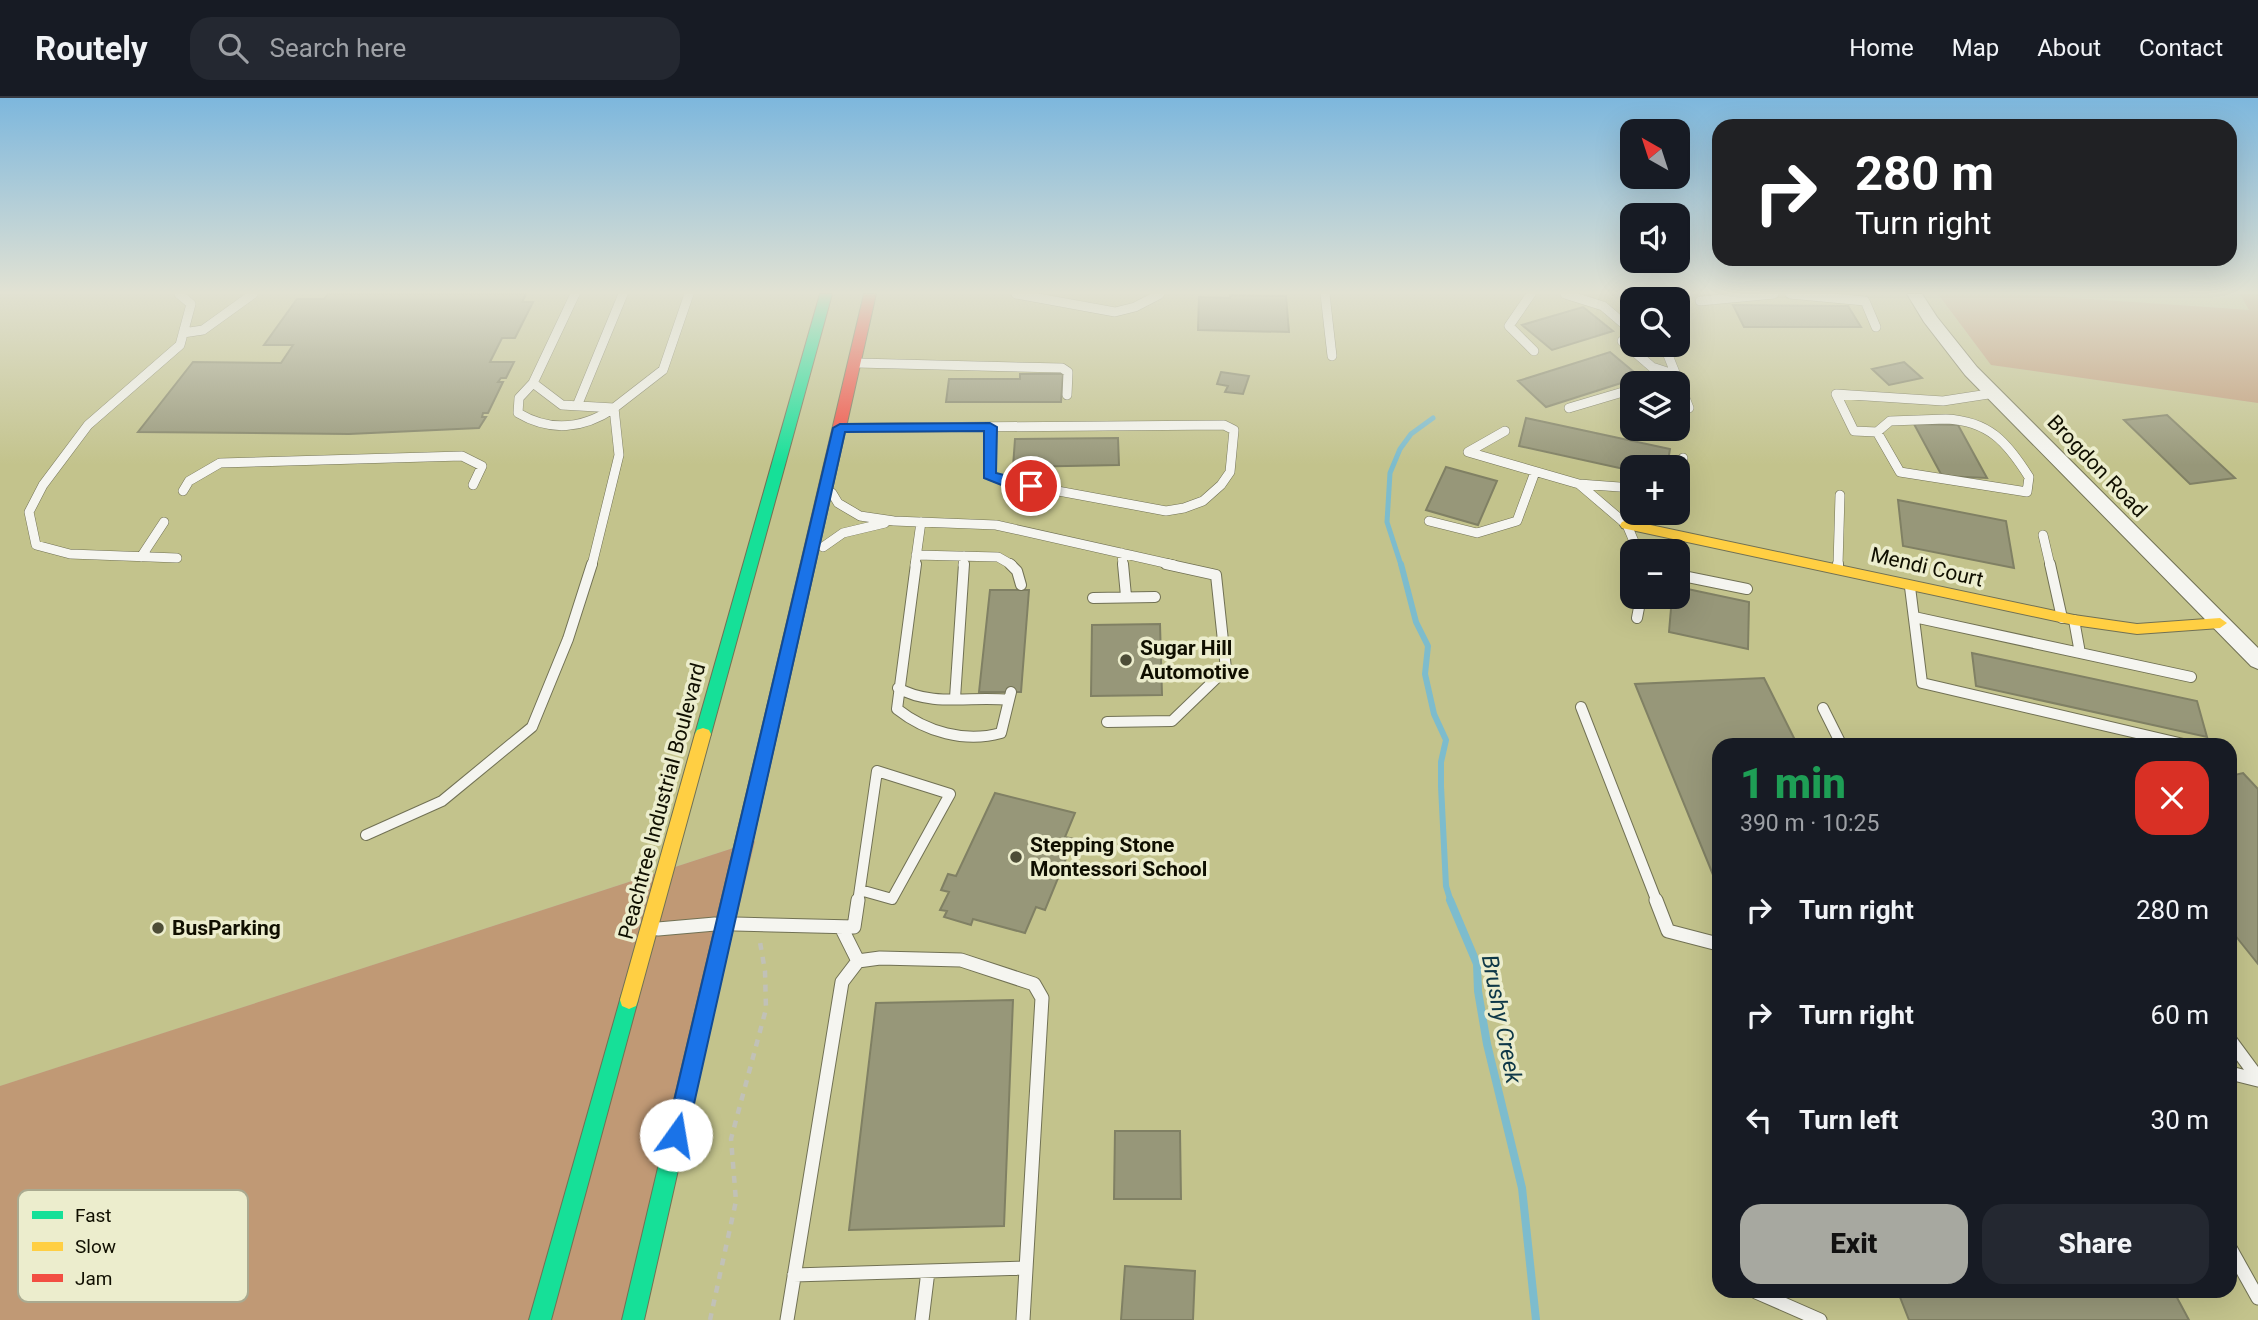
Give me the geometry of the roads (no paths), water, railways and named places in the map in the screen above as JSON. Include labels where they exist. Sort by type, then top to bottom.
[{"type":"main road","name":"Peachtree Industrial Boulevard","points":[[540,1320],[810,351]]},
{"type":"main road","points":[[633,1320],[858,351]]},
{"type":"main road","name":"Mendi Court","points":[[1627,525],[2068,619],[2137,629],[2220,623]]},
{"type":"street","name":"Brogdon Road","points":[[1955,351],[1971,371],[2258,661]]},
{"type":"lane","points":[[173,351],[88,425],[43,485],[29,512],[36,545],[70,554],[177,558]]},
{"type":"lane","points":[[548,351],[533,383],[519,398],[518,413],[530,422],[551,427],[599,420],[663,370],[669,351]]},
{"type":"lane","points":[[577,406],[599,351]]},
{"type":"lane","points":[[1331,351],[1332,356]]},
{"type":"lane","points":[[1640,357],[1652,367],[1664,371]]},
{"type":"lane","points":[[855,363],[958,368],[1062,368],[1068,372],[1068,395]]},
{"type":"lane","points":[[533,383],[562,405],[614,408]]},
{"type":"lane","points":[[1569,408],[1620,392]]},
{"type":"lane","points":[[1877,432],[1900,472],[2027,492],[2029,477],[2012,454],[1979,424],[1962,420],[1890,421],[1877,432],[1854,431],[1836,394],[1943,401],[1995,393]]},
{"type":"lane","points":[[366,835],[442,801],[532,727],[568,639],[600,540],[619,455],[614,408]]},
{"type":"lane","points":[[840,428],[1224,425],[1234,430],[1230,472],[1221,485],[1203,501],[1166,511],[1004,481],[989,475],[990,427]]},
{"type":"lane","points":[[1505,431],[1468,452],[1579,485],[1620,487]]},
{"type":"lane","points":[[183,491],[189,481],[220,463],[449,456],[462,456],[482,466],[473,485]]},
{"type":"lane","points":[[1429,521],[1477,533],[1517,521],[1535,472]]},
{"type":"lane","points":[[827,484],[838,503],[860,516],[894,522]]},
{"type":"lane","points":[[1579,485],[1620,519]]},
{"type":"lane","points":[[1838,568],[1840,495]]},
{"type":"lane","points":[[141,556],[164,522]]},
{"type":"lane","points":[[808,567],[829,540],[862,527],[894,522],[921,522],[996,525],[1216,575],[1226,669],[1172,721],[1107,722]]},
{"type":"lane","points":[[898,688],[912,697],[924,700],[1010,696],[1001,733],[969,739],[908,720],[897,709],[898,688],[921,522]]},
{"type":"lane","points":[[1627,525],[1633,539]]},
{"type":"lane","points":[[2043,534],[2080,653]]},
{"type":"lane","points":[[1122,553],[1126,596]]},
{"type":"lane","points":[[916,555],[998,557],[1009,561],[1020,576],[1021,585]]},
{"type":"lane","points":[[954,698],[964,556]]},
{"type":"lane","points":[[1690,577],[1746,589]]},
{"type":"lane","points":[[1910,587],[1922,683],[2158,738]]},
{"type":"lane","points":[[1093,598],[1155,597]]},
{"type":"lane","points":[[1637,618],[1639,609]]},
{"type":"lane","points":[[1914,617],[2191,677]]},
{"type":"lane","points":[[1581,706],[1668,932],[1712,943]]},
{"type":"lane","points":[[1823,708],[1838,738]]},
{"type":"lane","points":[[648,930],[726,923],[854,927],[877,771],[950,794],[892,899],[860,890]]},
{"type":"lane","points":[[841,927],[858,961]]},
{"type":"lane","points":[[787,1320],[842,982],[858,961],[880,958],[961,960],[1034,984],[1042,998],[1023,1320]]},
{"type":"lane","points":[[2237,1050],[2258,1079]]},
{"type":"lane","points":[[2237,1074],[2258,1079]]},
{"type":"lane","points":[[2237,1260],[2258,1298]]},
{"type":"lane","points":[[794,1275],[1026,1268]]},
{"type":"lane","points":[[922,1320],[928,1271]]},
{"type":"lane","points":[[1770,1298],[1820,1320]]},
{"type":"waterway","name":"Brushy Creek","points":[[1401,565],[1387,522],[1390,473],[1400,449],[1411,434],[1433,418]]},
{"type":"waterway","name":"Brushy Creek","points":[[1401,564],[1416,622],[1428,646],[1425,674],[1434,714],[1446,740],[1441,762],[1441,786],[1446,886],[1451,902]]},
{"type":"waterway","name":"Brushy Creek","points":[[1450,900],[1477,964],[1478,991],[1487,1044],[1522,1188],[1536,1320]]},
{"type":"place","name":"Sugar Hill Automotive","points":[[1126,660]]},
{"type":"place","name":"Stepping Stone Montessori School","points":[[1016,857]]},
{"type":"place","name":"BusParking","points":[[158,928]]}]
